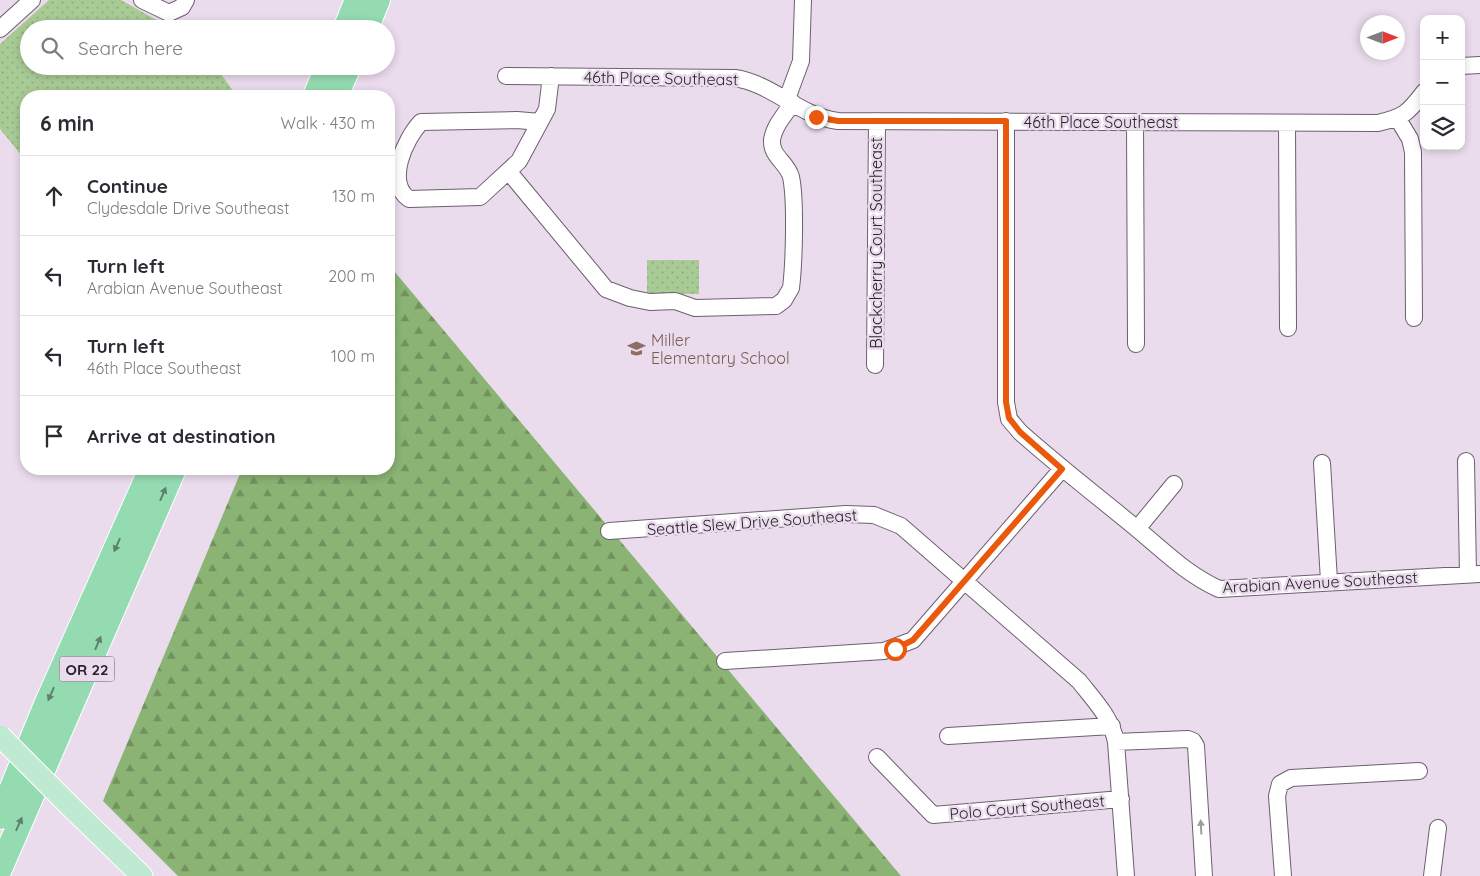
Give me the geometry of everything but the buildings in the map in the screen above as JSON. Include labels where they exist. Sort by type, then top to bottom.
[{"type":"highway","points":[[349,20],[357,0]]},
{"type":"highway","points":[[370,20],[378,0]]},
{"type":"highway","points":[[318,90],[324,75]]},
{"type":"highway","points":[[339,90],[345,75]]},
{"type":"highway","name":"OR 22","points":[[0,817],[45,707],[148,475]]},
{"type":"highway","name":"OR 22","points":[[0,869],[171,475]]},
{"type":"main road","points":[[0,736],[142,876]]},
{"type":"street","points":[[0,29],[32,0]]},
{"type":"street","points":[[142,0],[169,12],[182,7],[186,0]]},
{"type":"street","points":[[509,172],[606,289],[615,294],[650,302],[674,301],[694,308],[776,306],[784,300],[791,288],[792,206],[790,176],[772,149],[772,138],[790,101],[801,61],[803,0]]},
{"type":"street","points":[[1465,66],[1480,65]]},
{"type":"street","name":"46th Place Southeast","points":[[506,76],[735,78],[754,82],[790,101],[807,113],[825,119],[877,122],[1006,121],[1287,124],[1378,123],[1398,119]]},
{"type":"street","points":[[540,122],[518,120],[420,122],[405,149],[397,173],[398,186],[409,199],[475,199],[509,172],[518,161],[540,122],[547,109],[551,76]]},
{"type":"street","points":[[1414,318],[1413,152],[1410,139],[1398,119],[1412,108],[1420,97]]},
{"type":"street","name":"Arabian Avenue Southeast","points":[[1006,121],[1006,402],[1009,418],[1020,432],[1062,469],[1137,529],[1174,563],[1198,580],[1219,589],[1474,575]]},
{"type":"street","name":"Blackcherry Court Southeast","points":[[875,365],[877,122]]},
{"type":"street","points":[[1135,122],[1136,344]]},
{"type":"street","points":[[1287,124],[1288,328]]},
{"type":"street","points":[[1466,461],[1474,575]]},
{"type":"street","points":[[1322,463],[1329,582]]},
{"type":"street","points":[[725,661],[870,653],[895,649],[913,640],[1062,469]]},
{"type":"street","points":[[1137,529],[1174,484]]},
{"type":"street","name":"Seattle Slew Drive Southeast","points":[[609,531],[846,514],[874,516],[901,526],[1079,681],[1112,726],[1116,742],[1126,876]]},
{"type":"street","points":[[948,736],[1112,726]]},
{"type":"street","points":[[1116,742],[1188,738],[1193,741],[1196,746],[1204,876]]},
{"type":"street","name":"Polo Court Southeast","points":[[877,757],[934,815],[1121,799]]},
{"type":"street","points":[[1283,876],[1278,796],[1280,784],[1291,778],[1419,771]]},
{"type":"street","points":[[1432,876],[1438,828]]},
{"type":"green space","points":[[49,0],[121,0],[157,20],[27,20]]},
{"type":"green space","points":[[20,26],[20,75],[222,75],[233,90],[20,90],[20,154],[0,129],[0,44]]},
{"type":"green space","points":[[647,260],[699,260],[699,294],[647,294]]},
{"type":"green space","points":[[395,272],[901,876],[178,876],[103,801],[239,475],[395,475]]},
{"type":"place","name":"Miller Elementary School","points":[[637,349]]},
{"type":"route","points":[[816,117],[838,121],[1006,121],[1006,402],[1009,418],[1020,432],[1062,469],[913,640],[895,649]]}]
